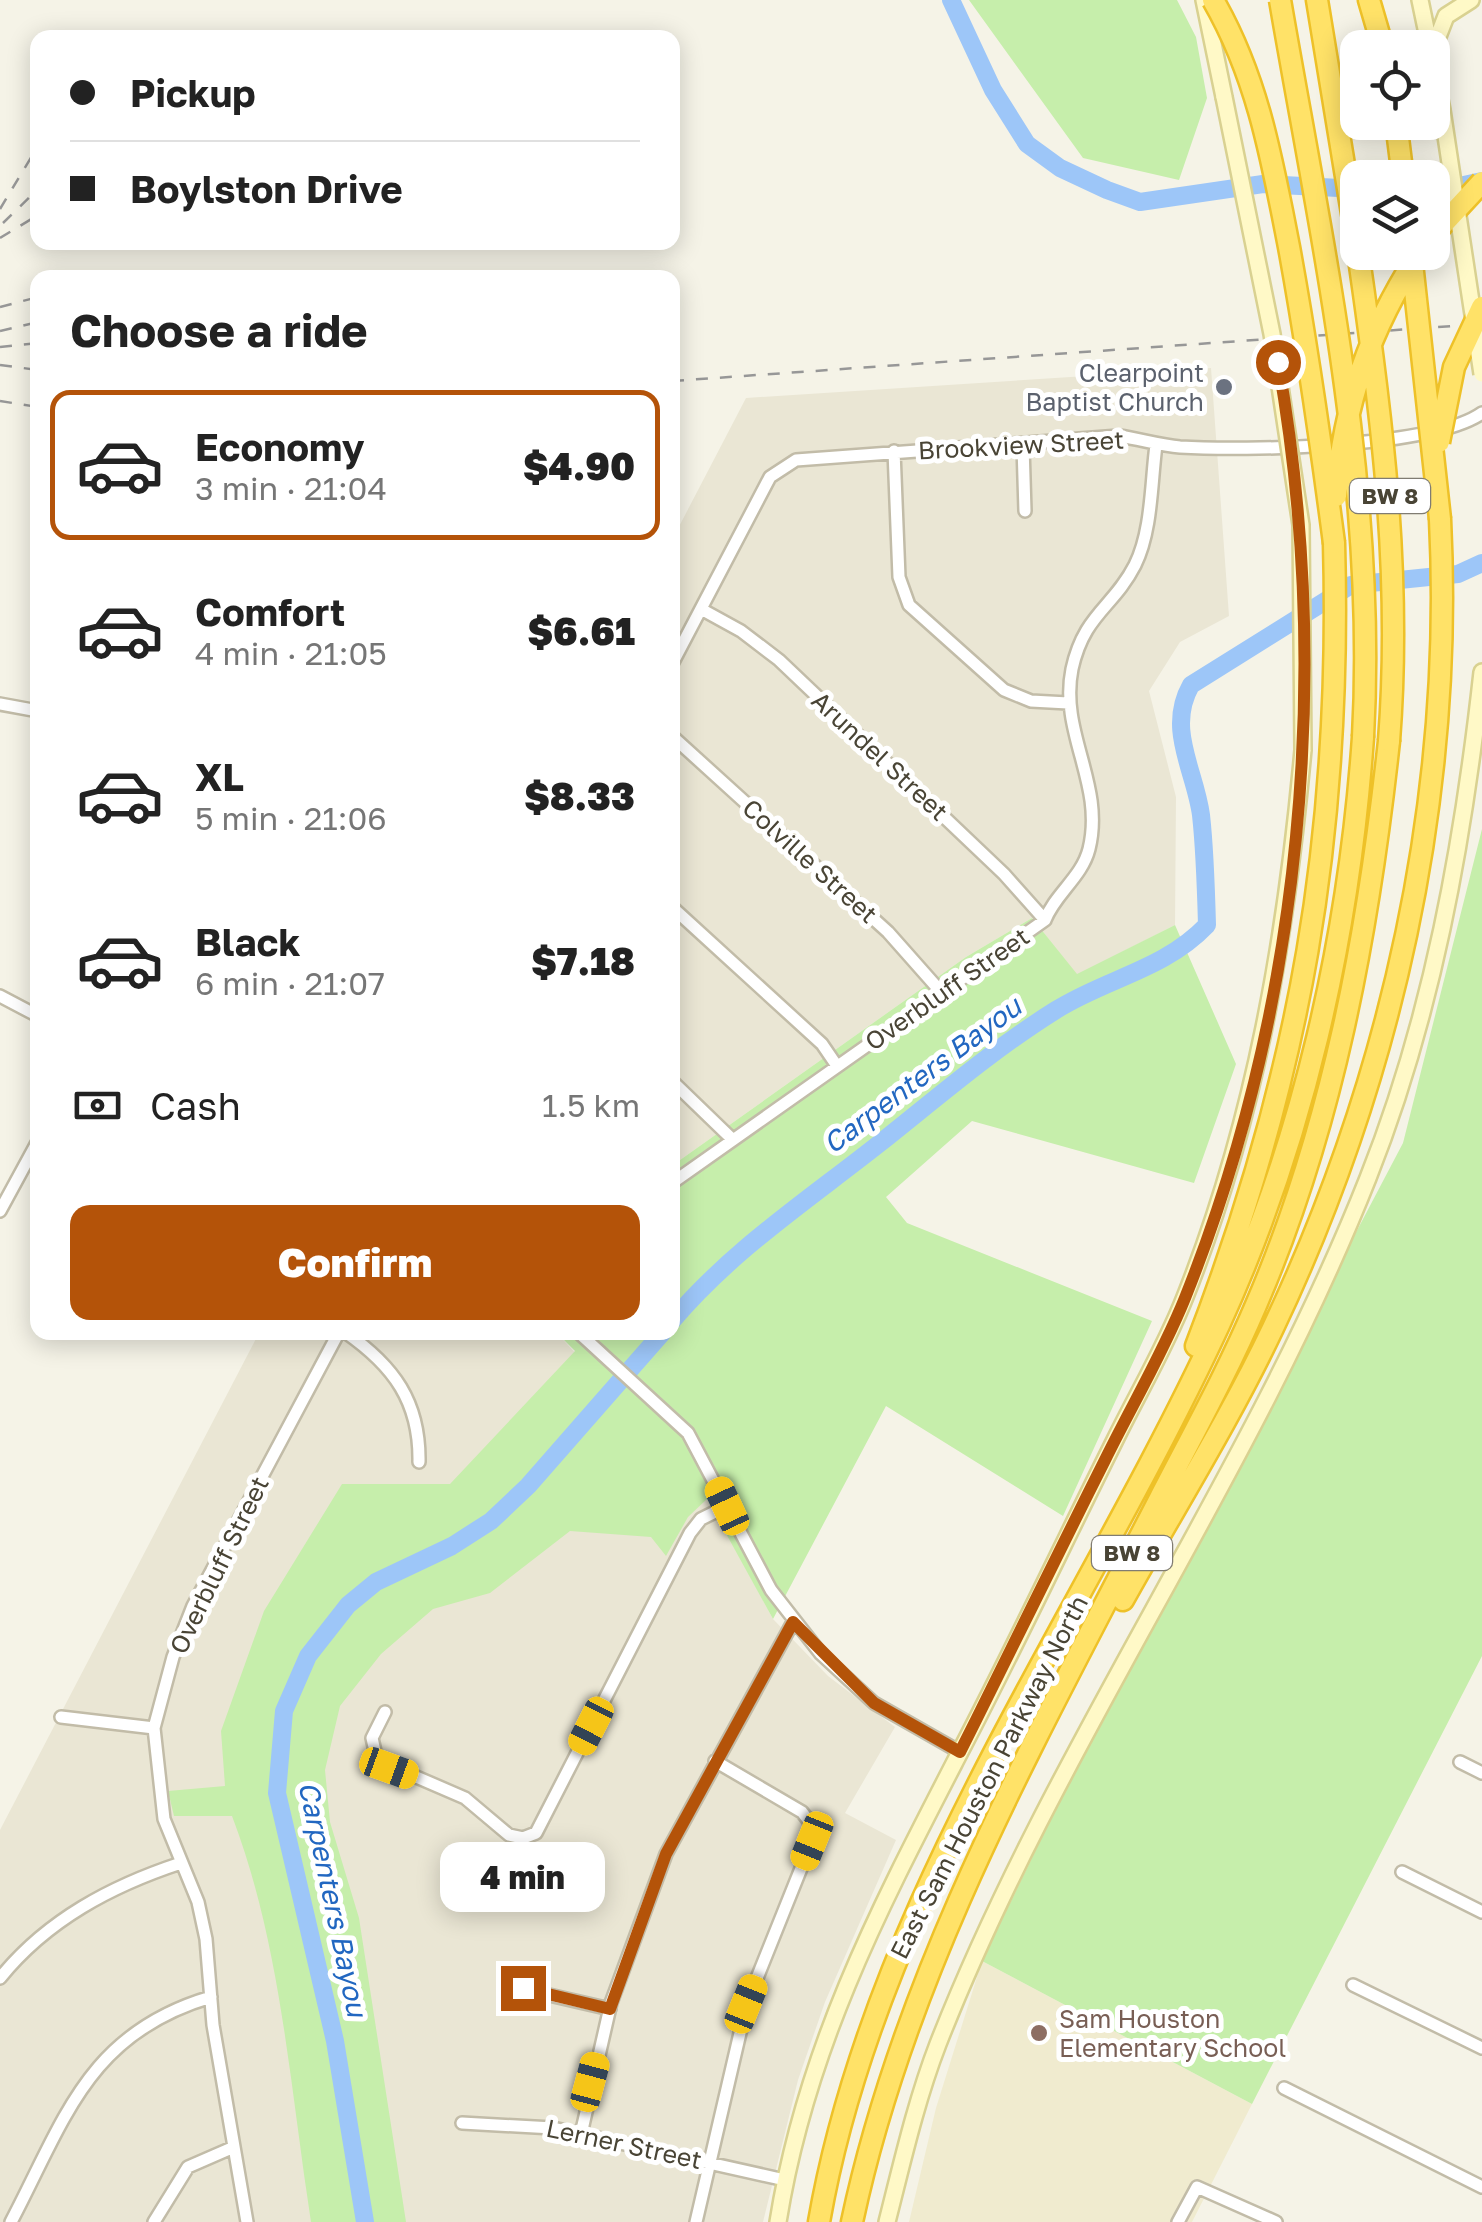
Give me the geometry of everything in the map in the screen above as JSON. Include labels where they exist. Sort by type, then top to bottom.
[{"type":"highway","points":[[1213,0],[1252,80],[1269,142],[1312,385],[1334,542]]},
{"type":"highway","name":"East Sam Houston Parkway North","points":[[819,2222],[856,2069],[921,1900],[1140,1482],[1244,1269],[1290,1133],[1334,964],[1356,822],[1367,619],[1358,478],[1280,0]]},
{"type":"highway","name":"East Sam Houston Parkway North","points":[[1317,0],[1343,160]]},
{"type":"highway","points":[[1369,0],[1378,30]]},
{"type":"highway","points":[[1450,217],[1482,182]]},
{"type":"highway","name":"East Sam Houston Parkway North","points":[[852,2222],[890,2072],[944,1932],[1018,1776],[1238,1347],[1306,1169],[1345,1025],[1366,919],[1388,740],[1395,621],[1393,531],[1360,270]]},
{"type":"highway","points":[[1140,1482],[1202,1330],[1253,1179],[1306,972],[1319,894],[1334,742],[1334,542],[1340,453],[1355,382],[1378,323],[1409,270]]},
{"type":"highway","points":[[1413,270],[1440,520]]},
{"type":"highway","points":[[944,1932],[1272,1330],[1339,1168],[1390,1003],[1415,888],[1436,744],[1443,620],[1443,411],[1461,348],[1482,307]]},
{"type":"highway","points":[[804,2222],[856,2069]]},
{"type":"main road","name":"East Sam Houston Parkway North","points":[[778,2222],[784,2180],[819,2051],[852,1965],[1184,1300],[1233,1163],[1273,984],[1293,861],[1303,750],[1301,525],[1258,255],[1204,0]]},
{"type":"main road","points":[[1440,30],[1446,16],[1471,0]]},
{"type":"main road","points":[[1419,1],[1426,30]]},
{"type":"main road","points":[[1447,140],[1482,374]]},
{"type":"main road","name":"BW 8","points":[[887,2222],[937,2047],[984,1935],[1293,1342],[1367,1180],[1428,998],[1471,774],[1482,672]]},
{"type":"street","name":"Brookview Street","points":[[680,649],[778,470],[806,457],[1023,446],[1119,436],[1156,444],[1222,449],[1402,438],[1458,427],[1482,413]]},
{"type":"street","name":"Overbluff Street","points":[[680,1177],[1045,920],[1089,853],[1093,792],[1068,703],[1074,663],[1086,627],[1127,579],[1139,556],[1156,444]]},
{"type":"street","points":[[1023,446],[1025,511]]},
{"type":"street","points":[[894,451],[899,578],[910,605],[1004,690],[1031,701],[1068,703]]},
{"type":"street","name":"Arundel Street","points":[[701,610],[778,660],[1004,874],[1045,920]]},
{"type":"street","points":[[0,704],[30,710]]},
{"type":"street","name":"Colville Street","points":[[680,743],[888,932],[942,993]]},
{"type":"street","points":[[680,914],[822,1044],[837,1066]]},
{"type":"street","points":[[0,996],[30,1012]]},
{"type":"street","points":[[680,1089],[732,1139]]},
{"type":"street","points":[[0,1211],[30,1156]]},
{"type":"street","name":"Overbluff Street","points":[[247,2222],[211,1998],[206,1939],[198,1902],[160,1802],[154,1728],[173,1658],[193,1606],[338,1340]]},
{"type":"street","points":[[354,1340],[376,1355],[400,1383],[418,1427],[418,1462]]},
{"type":"street","points":[[587,1340],[688,1433],[793,1622],[874,1703],[960,1752]]},
{"type":"street","points":[[385,1712],[372,1738],[376,1760],[465,1798],[509,1835],[523,1838],[536,1833],[690,1533],[701,1519],[727,1506]]},
{"type":"street","points":[[581,2134],[610,2009],[666,1854],[793,1622]]},
{"type":"street","points":[[61,1717],[154,1728]]},
{"type":"street","points":[[696,2222],[746,2004],[812,1831],[802,1812],[715,1761]]},
{"type":"street","points":[[1460,1762],[1482,1773]]},
{"type":"street","points":[[0,1978],[41,1936],[93,1900],[181,1863]]},
{"type":"street","points":[[1402,1872],[1482,1912]]},
{"type":"street","points":[[1353,1985],[1482,2048]]},
{"type":"street","points":[[523,1988],[610,2009]]},
{"type":"street","points":[[10,2222],[74,2100],[107,2054],[158,2016],[211,1998]]},
{"type":"street","points":[[1284,2088],[1482,2186]]},
{"type":"street","name":"Lerner Street","points":[[462,2123],[518,2123],[581,2134],[784,2180]]},
{"type":"street","points":[[154,2222],[188,2167],[234,2147]]},
{"type":"street","points":[[1178,2222],[1197,2186],[1276,2222]]},
{"type":"shaded area","points":[[1211,368],[1229,616],[1180,642],[1149,691],[1176,797],[1175,925],[1077,975],[1032,918],[966,957],[680,1160],[680,525],[746,398]]},
{"type":"shaded area","points":[[255,1340],[563,1340],[708,1498],[773,1619],[828,1676],[895,1727],[845,1813],[896,1840],[825,2002],[798,2080],[763,2222],[0,2222],[0,1830]]},
{"type":"shaded area","name":"Sam Houston Elementary School","points":[[982,1961],[1252,2104],[1192,2222],[909,2222],[936,2108]]},
{"type":"green space","points":[[969,0],[1177,0],[1196,37],[1207,98],[1179,180],[1083,158]]},
{"type":"green space","points":[[1482,829],[1482,1656],[1252,2104],[982,1961],[1088,1742],[1403,1143]]},
{"type":"green space","points":[[1032,918],[1077,974],[1175,925],[1236,1064],[1194,1183],[972,1121],[886,1197],[907,1223],[1152,1321],[1063,1516],[886,1406],[773,1619],[707,1499],[688,1517],[666,1556],[651,1537],[570,1531],[490,1593],[433,1609],[381,1654],[340,1706],[325,1770],[330,1822],[359,1918],[406,2222],[311,2222],[282,2016],[249,1865],[232,1816],[174,1816],[168,1791],[225,1786],[221,1731],[264,1611],[342,1484],[450,1484],[575,1351],[564,1340],[680,1340],[680,1160],[966,957]]},
{"type":"waterway","name":"Carpenters Bayou","points":[[951,0],[993,90],[1027,144],[1060,168],[1140,202],[1263,184],[1340,188]]},
{"type":"waterway","name":"Carpenters Bayou","points":[[1450,188],[1482,181]]},
{"type":"waterway","name":"Carpenters Bayou","points":[[680,1312],[745,1249],[987,1058],[1075,999],[1172,953],[1207,925],[1201,815],[1182,734],[1184,701],[1191,685],[1351,585],[1458,574],[1482,563]]},
{"type":"waterway","name":"Carpenters Bayou","points":[[365,2222],[335,2041],[277,1793],[284,1711],[308,1656],[348,1605],[376,1582],[452,1546],[491,1521],[528,1486],[656,1340]]},
{"type":"railway","points":[[0,209],[30,159]]},
{"type":"railway","points":[[3,223],[30,197]]},
{"type":"railway","points":[[0,238],[30,220]]},
{"type":"railway","points":[[0,307],[30,299]]},
{"type":"railway","points":[[0,331],[30,324]]},
{"type":"railway","points":[[680,380],[1482,324]]},
{"type":"railway","points":[[0,347],[30,344]]},
{"type":"railway","points":[[0,365],[30,369]]},
{"type":"railway","points":[[0,401],[30,406]]},
{"type":"place","name":"Clearpoint Baptist Church","points":[[1224,387]]},
{"type":"place","name":"Sam Houston Elementary School","points":[[1039,2033]]},
{"type":"route","points":[[523,1988],[610,2009],[666,1854],[793,1622],[874,1703],[960,1752],[1184,1300],[1245,1121],[1293,861],[1303,750],[1304,611],[1301,525],[1278,362]]}]
